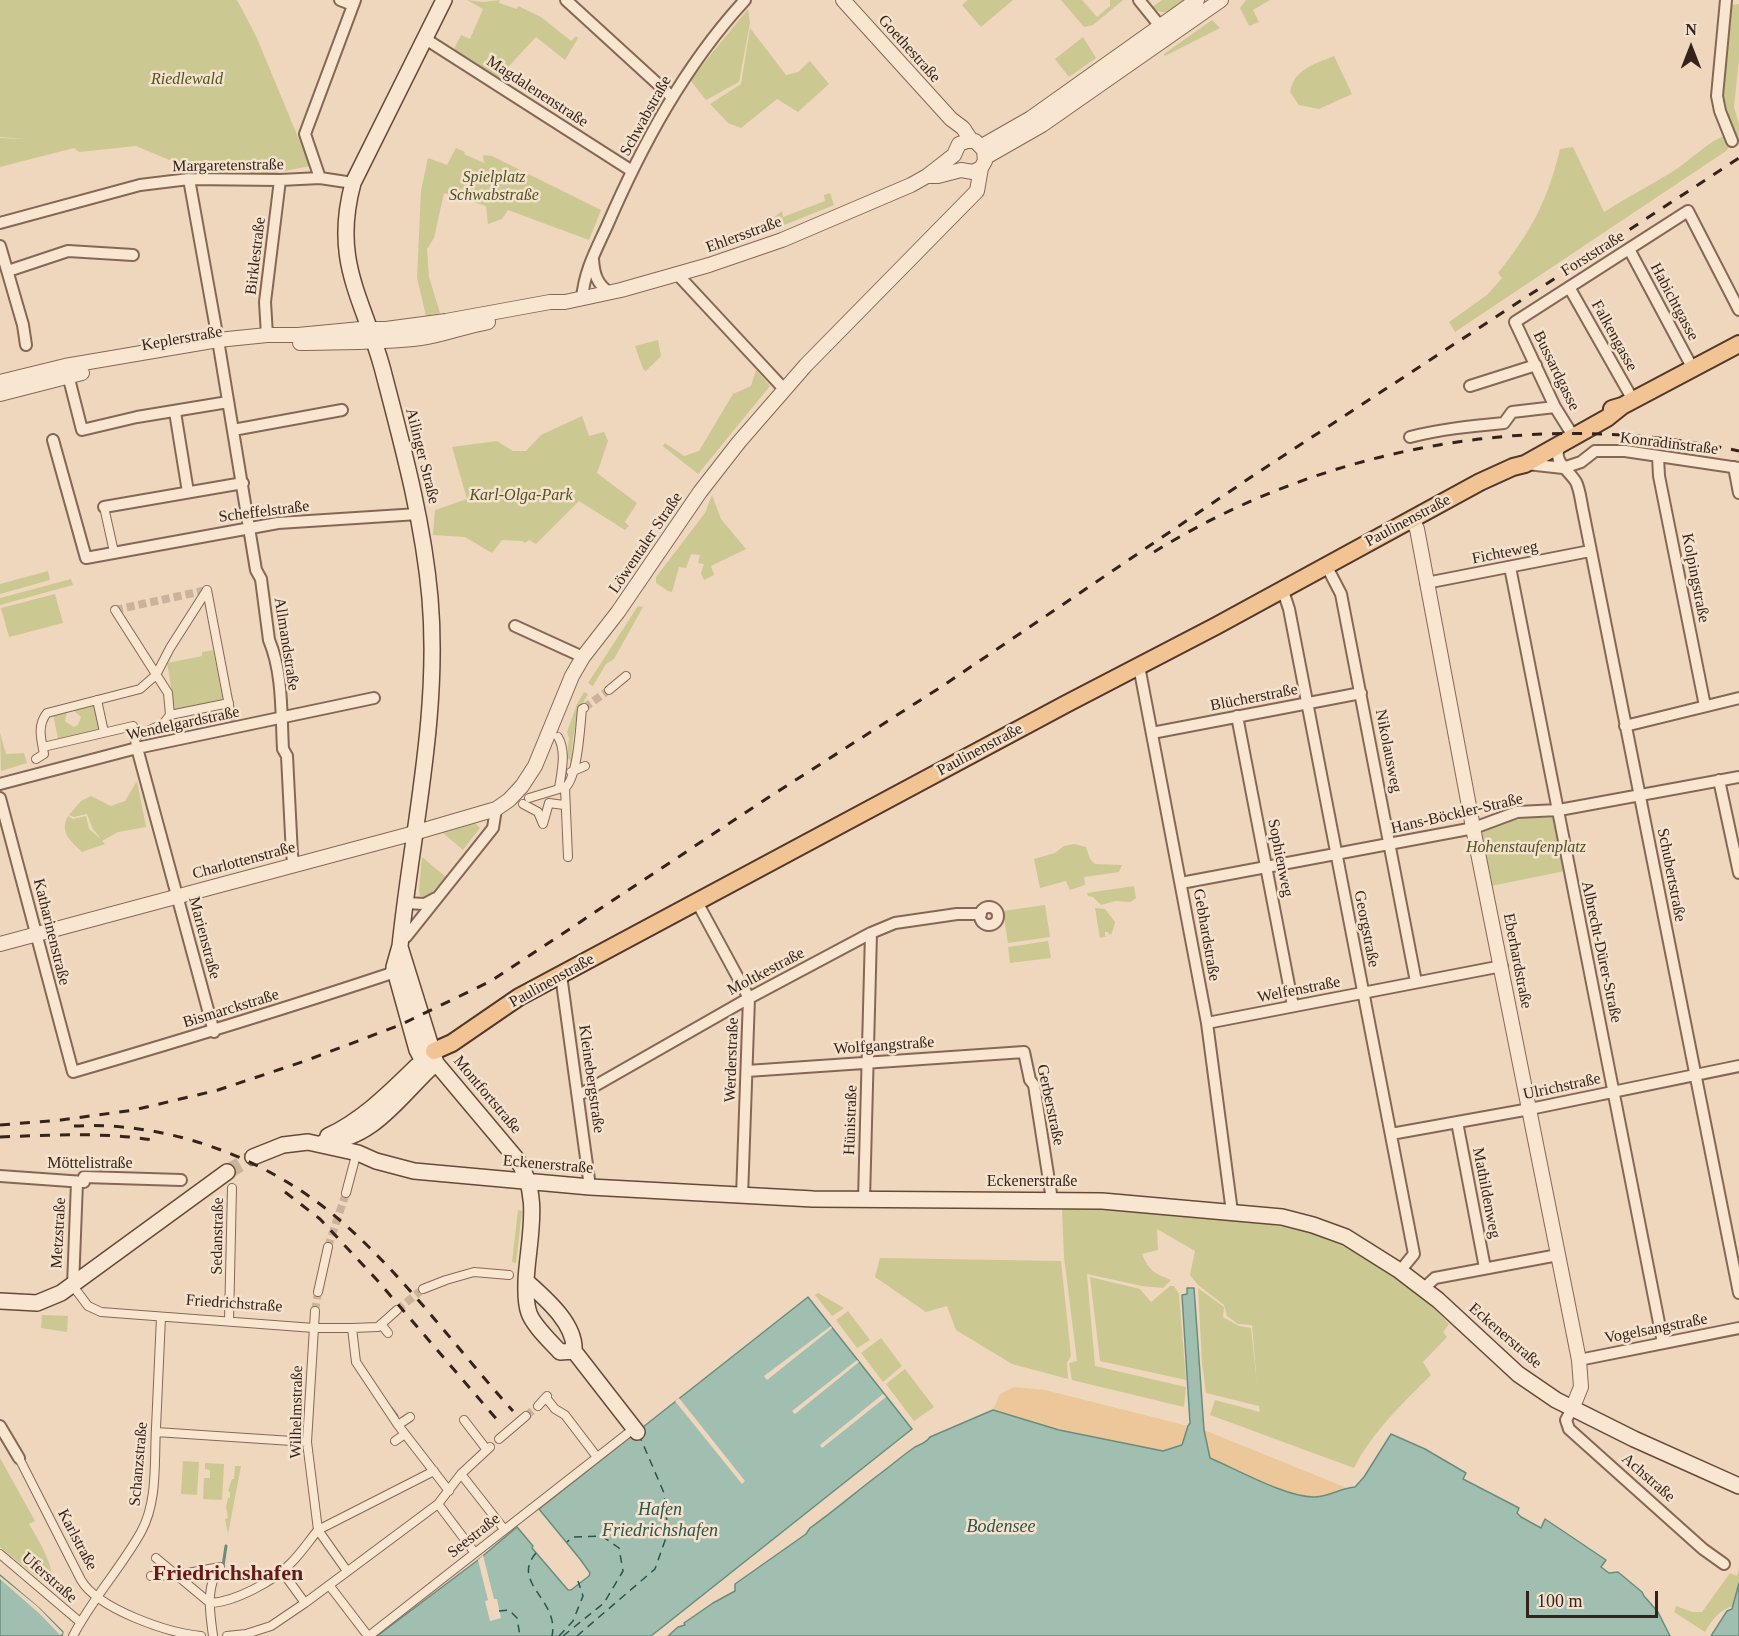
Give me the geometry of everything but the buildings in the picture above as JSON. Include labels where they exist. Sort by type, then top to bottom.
[{"type":"main road","name":"Ailinger Straße","points":[[394,967],[401,942],[427,733],[431,665],[430,599],[418,514],[403,445],[371,335],[352,282],[346,253],[346,219],[353,183],[444,0]]},
{"type":"main road","name":"Paulinenstraße","points":[[308,1142],[346,1128],[452,1043],[519,997],[1282,588],[1519,465],[1521,458],[1566,437],[1603,413],[1627,403],[1739,344]]},
{"type":"main road","name":"Ailinger Straße","points":[[401,942],[431,1059]]},
{"type":"main road","points":[[394,967],[417,1050],[431,1059]]},
{"type":"main road","name":"Paulinenstraße","points":[[308,1142],[330,1142],[353,1137],[370,1128],[431,1059]]},
{"type":"main road","name":"Montfortstraße","points":[[431,1059],[515,1157],[528,1182]]},
{"type":"main road","points":[[357,1156],[353,1132],[365,1114]]},
{"type":"main road","name":"Eckenerstraße","points":[[253,1157],[283,1146],[308,1142],[414,1171],[590,1187],[742,1197],[1113,1202],[1282,1217],[1346,1238],[1400,1271],[1518,1374],[1543,1392],[1572,1408],[1739,1486]]},
{"type":"main road","points":[[0,1302],[38,1303],[73,1286],[227,1172]]},
{"type":"main road","points":[[528,1182],[531,1194],[531,1226],[525,1300],[529,1315],[560,1352],[574,1351]]},
{"type":"main road","points":[[526,1281],[541,1294],[570,1328],[575,1340],[574,1351],[632,1433]]},
{"type":"street","points":[[320,178],[305,134],[354,2],[340,0]]},
{"type":"street","points":[[566,0],[672,98]]},
{"type":"street","name":"Schwabstraße","points":[[582,299],[587,269],[632,171],[690,68],[709,41],[745,0]]},
{"type":"street","name":"Goethestraße","points":[[843,0],[951,119],[963,128],[975,159]]},
{"type":"street","points":[[1139,0],[1160,26]]},
{"type":"street","name":"Ehlersstraße","points":[[975,159],[1197,0]]},
{"type":"street","name":"Ehlersstraße","points":[[927,176],[938,176],[1042,125],[1221,0]]},
{"type":"street","points":[[1726,0],[1717,96],[1720,111],[1732,141]]},
{"type":"street","name":"Magdalenenstraße","points":[[424,38],[632,171]]},
{"type":"street","points":[[951,119],[955,163],[975,159]]},
{"type":"street","name":"Ehlersstraße","points":[[371,335],[449,333],[477,324],[553,310],[565,302],[678,275],[782,240],[927,176],[963,142],[975,159]]},
{"type":"street","name":"Löwentaler Straße","points":[[496,809],[509,800],[522,786],[535,766],[572,676],[583,657],[618,612],[700,492],[784,388],[970,198],[975,159]]},
{"type":"street","name":"Margaretenstraße","points":[[0,223],[140,184],[189,179],[320,178],[353,183]]},
{"type":"street","name":"Allmandstraße","points":[[189,179],[243,483],[255,570],[261,579],[269,640],[273,649],[280,693],[284,749],[287,756],[291,810],[289,816],[294,864]]},
{"type":"street","name":"Birklestraße","points":[[267,335],[265,302],[280,180]]},
{"type":"street","name":"Forststraße","points":[[1515,322],[1688,211],[1739,310]]},
{"type":"street","points":[[0,246],[23,325],[26,345]]},
{"type":"street","name":"Habichtgasse","points":[[1629,249],[1693,369]]},
{"type":"street","points":[[8,271],[68,251],[133,255]]},
{"type":"street","points":[[593,259],[594,274],[603,288],[610,293]]},
{"type":"street","points":[[678,275],[784,388]]},
{"type":"street","name":"Falkengasse","points":[[1569,287],[1627,403]]},
{"type":"street","name":"Bussardgasse","points":[[1515,322],[1555,407],[1566,437]]},
{"type":"street","name":"Keplerstraße","points":[[0,382],[267,335],[371,335]]},
{"type":"street","name":"Keplerstraße","points":[[219,344],[269,344],[371,335]]},
{"type":"street","points":[[1470,386],[1536,365]]},
{"type":"street","points":[[66,371],[81,430],[137,417],[228,402]]},
{"type":"street","name":"Keplerstraße","points":[[0,394],[66,371]]},
{"type":"street","points":[[1410,437],[1433,431],[1450,430],[1458,426],[1504,423],[1512,412],[1555,407]]},
{"type":"street","points":[[233,430],[342,410]]},
{"type":"street","points":[[175,412],[188,492]]},
{"type":"street","name":"Schubertstraße","points":[[1566,437],[1557,450],[1563,468],[1576,483],[1739,1293]]},
{"type":"street","name":"Scheffelstraße","points":[[53,440],[86,558],[278,523],[418,514]]},
{"type":"street","name":"Konradinstraße","points":[[1563,468],[1581,462],[1594,451],[1625,451],[1736,468]]},
{"type":"street","name":"Kolpingstraße","points":[[1658,456],[1659,476],[1705,706]]},
{"type":"street","points":[[1519,465],[1563,468]]},
{"type":"street","points":[[1736,468],[1739,493]]},
{"type":"street","name":"Scheffelstraße","points":[[114,552],[104,507],[243,483]]},
{"type":"street","name":"Eberhardstraße","points":[[1412,519],[1417,529],[1579,1360],[1581,1387],[1572,1408]]},
{"type":"street","name":"Fichteweg","points":[[1426,583],[1590,551]]},
{"type":"street","name":"Nikolausweg","points":[[1326,565],[1341,594],[1416,982]]},
{"type":"street","name":"Albrecht-Dürer-Straße","points":[[1510,567],[1664,1343]]},
{"type":"street","name":"Georgstraße","points":[[1282,588],[1289,609],[1414,1254],[1400,1271]]},
{"type":"street","points":[[36,759],[44,754],[40,731],[42,719],[47,713],[140,689],[156,675],[170,648],[207,590],[231,716]]},
{"type":"street","points":[[115,610],[168,693],[170,715]]},
{"type":"street","points":[[514,626],[583,657]]},
{"type":"street","name":"Gebhardstraße","points":[[1139,666],[1207,1023],[1232,1212]]},
{"type":"street","points":[[609,690],[626,676]]},
{"type":"street","name":"Blücherstraße","points":[[1152,733],[1361,693]]},
{"type":"street","name":"Wendelgardstraße","points":[[0,784],[136,742],[374,698]]},
{"type":"street","points":[[1625,726],[1739,698]]},
{"type":"street","points":[[98,700],[104,732]]},
{"type":"street","points":[[42,747],[133,726],[136,742],[163,724],[170,715],[229,703]]},
{"type":"street","points":[[568,857],[565,788],[570,783],[584,708]]},
{"type":"street","name":"Sophienweg","points":[[1237,716],[1293,1006]]},
{"type":"street","points":[[558,737],[563,754],[559,789],[526,801],[538,812],[543,824],[549,803],[564,805]]},
{"type":"street","name":"Marienstraße","points":[[136,742],[218,1030]]},
{"type":"street","points":[[572,772],[585,766]]},
{"type":"street","name":"Hans-Böckler-Straße","points":[[1181,883],[1474,828],[1517,812],[1559,810],[1739,777]]},
{"type":"street","points":[[1719,780],[1739,873]]},
{"type":"street","name":"Katharinenstraße","points":[[0,798],[73,1072]]},
{"type":"street","points":[[401,942],[493,828],[496,809]]},
{"type":"street","name":"Charlottenstraße","points":[[0,944],[496,809]]},
{"type":"street","points":[[405,903],[424,904],[440,895]]},
{"type":"street","name":"Werderstraße","points":[[697,902],[749,998],[742,1197]]},
{"type":"street","name":"Moltkestraße","points":[[579,1095],[749,998],[871,933],[895,923],[957,914],[981,914]]},
{"type":"street","name":"Hünistraße","points":[[864,1200],[871,933]]},
{"type":"street","name":"Welfenstraße","points":[[1207,1023],[1502,966]]},
{"type":"street","name":"Bismarckstraße","points":[[73,1072],[218,1030],[389,974],[394,967]]},
{"type":"street","name":"Kleinebergstraße","points":[[561,975],[590,1187]]},
{"type":"street","name":"Wolfgangstraße","points":[[747,1071],[1024,1052]]},
{"type":"street","name":"Gerberstraße","points":[[1024,1052],[1030,1080],[1034,1085],[1052,1200]]},
{"type":"street","name":"Ulrichstraße","points":[[1390,1134],[1530,1109],[1739,1066]]},
{"type":"street","name":"Mathildenweg","points":[[1457,1122],[1485,1268]]},
{"type":"street","points":[[346,1193],[357,1156]]},
{"type":"street","name":"Möttelistraße","points":[[0,1176],[77,1182],[84,1182],[84,1177],[181,1180]]},
{"type":"street","name":"Metzstraße","points":[[73,1286],[77,1182]]},
{"type":"street","name":"Sedanstraße","points":[[229,1321],[232,1188]]},
{"type":"street","points":[[318,1292],[328,1247]]},
{"type":"street","points":[[1423,1289],[1435,1278],[1558,1255]]},
{"type":"street","points":[[423,1289],[474,1272],[509,1275]]},
{"type":"street","name":"Friedrichstraße","points":[[73,1286],[92,1309],[101,1312],[314,1328],[378,1327],[381,1324]]},
{"type":"street","points":[[388,1333],[381,1324],[397,1310]]},
{"type":"street","name":"Wilhelmstraße","points":[[315,1311],[307,1442],[318,1530]]},
{"type":"street","name":"Schanzstraße","points":[[98,1598],[142,1531],[150,1509],[161,1317]]},
{"type":"street","points":[[352,1328],[356,1362],[398,1425],[449,1491]]},
{"type":"street","name":"Vogelsangstraße","points":[[1579,1360],[1739,1328]]},
{"type":"street","points":[[538,1406],[547,1397],[555,1409],[565,1415],[597,1457]]},
{"type":"street","name":"Achstraße","points":[[1572,1408],[1566,1420],[1569,1429],[1703,1549],[1724,1564]]},
{"type":"street","points":[[499,1439],[512,1425],[526,1416]]},
{"type":"street","points":[[398,1425],[410,1417]]},
{"type":"street","points":[[227,1636],[246,1634],[271,1626],[438,1504],[461,1474],[488,1448],[464,1420]]},
{"type":"street","name":"Karlstraße","points":[[0,1426],[19,1458],[81,1580],[89,1591],[130,1615],[165,1629],[201,1636]]},
{"type":"street","points":[[156,1432],[307,1442]]},
{"type":"street","name":"Seestraße","points":[[368,1636],[597,1457],[632,1433]]},
{"type":"street","points":[[395,1441],[405,1434]]},
{"type":"street","points":[[156,1558],[210,1603],[221,1602],[253,1589],[290,1564],[318,1530],[434,1471]]},
{"type":"street","points":[[461,1474],[504,1529]]},
{"type":"street","points":[[438,1504],[475,1553]]},
{"type":"street","points":[[318,1530],[347,1571]]},
{"type":"street","name":"Uferstraße","points":[[0,1554],[80,1622]]},
{"type":"street","points":[[151,1576],[177,1575],[220,1567],[214,1575],[210,1592],[213,1636]]},
{"type":"street","points":[[281,1570],[305,1603]]},
{"type":"street","points":[[329,1585],[368,1636]]},
{"type":"street","points":[[73,1636],[80,1622],[98,1598]]},
{"type":"green space","name":"Riedlewald","points":[[0,0],[237,0],[256,36],[310,166],[270,174],[191,169],[136,146],[79,152],[74,148],[0,167],[0,138],[27,139],[0,137]]},
{"type":"green space","points":[[467,0],[483,2],[500,0],[499,3],[517,9],[518,6],[541,17],[571,41],[576,36],[578,38],[565,60],[536,37],[497,79],[454,49],[461,35],[470,39],[483,9]]},
{"type":"green space","points":[[968,0],[1013,0],[981,27],[962,5]]},
{"type":"green space","points":[[1061,0],[1082,0],[1097,17],[1110,6],[1110,0],[1123,0],[1093,25],[1084,27]]},
{"type":"green space","points":[[1162,0],[1189,0],[1166,12],[1152,7]]},
{"type":"green space","points":[[1246,0],[1270,0],[1253,10],[1259,22],[1249,26],[1240,8]]},
{"type":"green space","points":[[1739,4],[1739,59],[1734,107],[1739,125],[1739,142],[1722,112],[1720,90],[1731,5]]},
{"type":"green space","points":[[748,9],[750,23],[739,82],[706,100],[690,80]]},
{"type":"green space","points":[[1212,20],[1220,28],[1165,56],[1164,54]]},
{"type":"green space","points":[[750,28],[786,75],[798,72],[810,61],[829,84],[798,112],[777,99],[741,128],[728,123],[710,104],[741,84]]},
{"type":"green space","points":[[1083,37],[1096,58],[1069,77],[1055,59]]},
{"type":"green space","points":[[1334,56],[1352,94],[1319,109],[1299,105],[1290,92],[1296,78],[1306,68]]},
{"type":"green space","points":[[1725,136],[1730,146],[1726,151],[1455,332],[1449,322],[1487,295],[1502,278],[1498,273],[1520,244],[1544,200],[1560,149],[1573,147],[1604,212],[1672,172],[1712,142]]},
{"type":"green space","name":"Spielplatz Schwabstraße","points":[[456,148],[484,163],[483,155],[492,156],[601,210],[589,240],[508,210],[502,219],[488,224],[486,206],[444,193],[434,238],[427,249],[429,277],[440,313],[426,316],[417,278],[421,191],[428,158],[447,165]]},
{"type":"green space","points":[[830,193],[834,205],[784,225],[772,219],[782,211],[783,217],[825,201],[824,195]]},
{"type":"green space","points":[[658,340],[661,356],[646,371],[643,369],[635,346]]},
{"type":"green space","points":[[756,370],[770,386],[698,474],[663,446],[665,443],[684,456],[699,451],[733,394],[751,386]]},
{"type":"green space","name":"Karl-Olga-Park","points":[[582,416],[589,436],[604,432],[608,441],[597,473],[637,503],[625,522],[629,526],[625,530],[579,501],[536,544],[529,540],[525,543],[502,540],[492,553],[465,537],[433,535],[435,510],[467,499],[452,447],[497,441],[513,451],[526,451],[541,435]]},
{"type":"green space","points":[[712,495],[721,519],[746,549],[711,566],[714,575],[704,580],[701,573],[704,564],[698,563],[700,555],[691,554],[686,568],[679,567],[672,592],[668,591],[656,583],[656,577],[705,513]]},
{"type":"green space","points":[[48,571],[50,580],[0,594],[0,584]]},
{"type":"green space","points":[[71,579],[73,585],[0,605],[0,598]]},
{"type":"green space","points":[[55,594],[63,623],[9,637],[1,608]]},
{"type":"green space","points":[[638,606],[643,607],[614,659],[606,664],[593,686],[588,683]]},
{"type":"green space","points":[[213,650],[223,700],[175,710],[167,663],[202,656],[202,652]]},
{"type":"green space","points":[[584,692],[588,694],[577,718],[571,761],[567,758],[569,738],[567,732]]},
{"type":"green space","points":[[95,704],[101,729],[58,739],[53,714],[67,711],[65,721],[74,727],[78,725],[81,717],[73,710]]},
{"type":"green space","points":[[0,733],[6,754],[24,753],[27,763],[1,771]]},
{"type":"green space","points":[[137,781],[146,827],[118,832],[102,841],[105,844],[82,852],[67,836],[65,827],[68,816],[73,819],[86,816],[89,829],[101,839],[93,829],[87,814],[74,817],[69,815],[81,801],[91,796],[111,806],[125,801]]},
{"type":"green space","name":"Hohenstaufenplatz","points":[[1532,817],[1555,818],[1565,871],[1491,886],[1479,832]]},
{"type":"green space","points":[[473,824],[480,828],[463,850],[443,833]]},
{"type":"green space","points":[[1074,844],[1086,847],[1090,859],[1095,864],[1122,865],[1119,872],[1084,877],[1085,885],[1070,890],[1066,881],[1040,888],[1034,859]]},
{"type":"green space","points":[[422,857],[446,877],[426,898],[420,896],[419,891]]},
{"type":"green space","points":[[1134,886],[1136,898],[1131,902],[1115,901],[1101,905],[1087,893]]},
{"type":"green space","points":[[1045,905],[1050,937],[1008,943],[1003,911]]},
{"type":"green space","points":[[1095,908],[1105,909],[1115,922],[1112,933],[1109,935],[1105,932],[1105,936],[1108,936],[1100,938]]},
{"type":"green space","points":[[1048,941],[1051,958],[1010,963],[1008,947]]},
{"type":"green space","points":[[1062,1208],[1175,1214],[1255,1222],[1307,1231],[1350,1249],[1416,1290],[1449,1324],[1443,1332],[1447,1337],[1423,1362],[1431,1375],[1379,1430],[1354,1468],[1210,1415],[1215,1400],[1260,1412],[1259,1406],[1206,1393],[1198,1288],[1224,1307],[1223,1317],[1239,1326],[1251,1328],[1257,1385],[1252,1325],[1238,1324],[1227,1316],[1224,1305],[1198,1285],[1190,1275],[1195,1251],[1157,1229],[1158,1250],[1142,1254],[1153,1271],[1171,1280],[1163,1288],[1142,1286],[1087,1274],[1095,1366],[1186,1387],[1184,1407],[1072,1380],[1069,1363],[1077,1361],[1064,1257]]},
{"type":"green space","points":[[518,1210],[522,1211],[516,1263],[512,1262]]},
{"type":"green space","points":[[880,1258],[1061,1261],[1071,1356],[1067,1363],[1068,1379],[1012,1364],[956,1330],[947,1306],[926,1312],[875,1277]]},
{"type":"green space","points":[[1090,1277],[1140,1289],[1151,1302],[1170,1286],[1174,1286],[1179,1294],[1186,1380],[1100,1361]]},
{"type":"green space","points":[[818,1293],[844,1308],[832,1316],[815,1295]]},
{"type":"green space","points":[[848,1311],[870,1340],[857,1348],[836,1320]]},
{"type":"green space","points":[[42,1315],[68,1316],[67,1332],[41,1328]]},
{"type":"green space","points":[[881,1338],[902,1366],[883,1382],[861,1353]]},
{"type":"green space","points":[[905,1369],[934,1407],[914,1421],[886,1384]]},
{"type":"green space","points":[[0,1458],[35,1521],[29,1524],[49,1562],[52,1583],[47,1580],[42,1581],[0,1547]]},
{"type":"green space","points":[[183,1461],[199,1462],[197,1495],[181,1494]]},
{"type":"green space","points":[[205,1463],[224,1464],[222,1500],[203,1499],[204,1478],[210,1478],[210,1470],[205,1469]]},
{"type":"green space","points":[[235,1466],[241,1466],[228,1534],[225,1519],[228,1518],[226,1507],[228,1498],[230,1498],[228,1491],[234,1479]]},
{"type":"green space","points":[[1739,1569],[1739,1583],[1733,1606],[1716,1616],[1705,1632],[1674,1612],[1676,1606],[1692,1612],[1702,1612],[1730,1573],[1737,1576]]},
{"type":"sand","points":[[1014,1387],[1045,1390],[1188,1426],[1182,1445],[1163,1451],[1059,1430],[993,1410],[1000,1394]]},
{"type":"sand","points":[[1204,1430],[1347,1488],[1330,1495],[1311,1497],[1272,1486],[1209,1458]]},
{"type":"water","name":"Bodensee","points":[[1187,1288],[1194,1288],[1204,1430],[1210,1458],[1276,1488],[1315,1497],[1355,1487],[1364,1477],[1391,1434],[1425,1449],[1466,1473],[1463,1479],[1519,1508],[1517,1513],[1521,1517],[1541,1528],[1545,1519],[1606,1560],[1601,1567],[1609,1573],[1618,1572],[1642,1592],[1658,1612],[1670,1636],[668,1636],[713,1603],[735,1591],[735,1584],[806,1534],[810,1528],[915,1447],[930,1437],[993,1410],[1059,1430],[1163,1451],[1182,1445],[1190,1423],[1182,1295],[1187,1294]]},
{"type":"water","name":"Hafen Friedrichshafen","points":[[808,1297],[912,1429],[651,1636],[377,1636],[478,1560],[517,1527],[568,1590],[589,1576],[590,1573],[580,1559],[539,1509]]},
{"type":"water","points":[[0,1575],[39,1608],[63,1632],[62,1636],[0,1636]]},
{"type":"water","points":[[1739,1583],[1739,1636],[1711,1636],[1727,1611],[1732,1609]]},
{"type":"pier","points":[[831,1326],[832,1328],[767,1380],[764,1376]]},
{"type":"pier","points":[[857,1360],[859,1362],[795,1414],[792,1411]]},
{"type":"pier","points":[[883,1394],[886,1397],[822,1448],[820,1445]]},
{"type":"pier","points":[[679,1398],[745,1481],[742,1484],[675,1401]]},
{"type":"pier","points":[[483,1555],[501,1618],[490,1621],[485,1601],[488,1600],[478,1560]]},
{"type":"pier","points":[[0,1576],[38,1607],[63,1633],[60,1635],[0,1579]]},
{"type":"waterway","points":[[391,1408],[397,1416]]},
{"type":"waterway","points":[[223,1566],[226,1546]]},
{"type":"ferry route","points":[[577,1636],[655,1569],[668,1532],[664,1493],[640,1437]]},
{"type":"ferry route","points":[[563,1636],[604,1603],[623,1571],[619,1548],[602,1536],[573,1537],[567,1542]]},
{"type":"ferry route","points":[[536,1553],[530,1564],[529,1574],[549,1612],[553,1623],[552,1636]]},
{"type":"ferry route","points":[[559,1636],[573,1621],[583,1596],[578,1581]]},
{"type":"ferry route","points":[[499,1611],[509,1610],[517,1618],[520,1636]]},
{"type":"tunnel","points":[[115,610],[207,590]]},
{"type":"tunnel","points":[[584,708],[609,690]]},
{"type":"tunnel","points":[[227,1172],[253,1157]]},
{"type":"tunnel","points":[[328,1247],[346,1193]]},
{"type":"tunnel","points":[[397,1310],[423,1289]]},
{"type":"tunnel","points":[[315,1311],[318,1292]]},
{"type":"tunnel","points":[[526,1416],[538,1406]]},
{"type":"railway","points":[[0,1125],[61,1120],[134,1110],[218,1090],[305,1061],[400,1025],[491,981],[766,799],[944,685],[1254,475],[1739,158]]},
{"type":"railway","points":[[1154,552],[1221,515],[1290,485],[1363,462],[1437,445],[1512,436],[1588,434],[1664,439],[1739,451]]},
{"type":"railway","points":[[74,1126],[110,1126],[146,1130],[217,1148],[283,1180],[314,1200],[342,1222],[387,1266],[513,1411]]},
{"type":"railway","points":[[0,1137],[96,1135],[153,1140]]},
{"type":"railway","points":[[285,1192],[320,1219],[377,1280],[499,1422]]},
{"type":"district","name":"Friedrichshafen","points":[[228,1574]]}]
